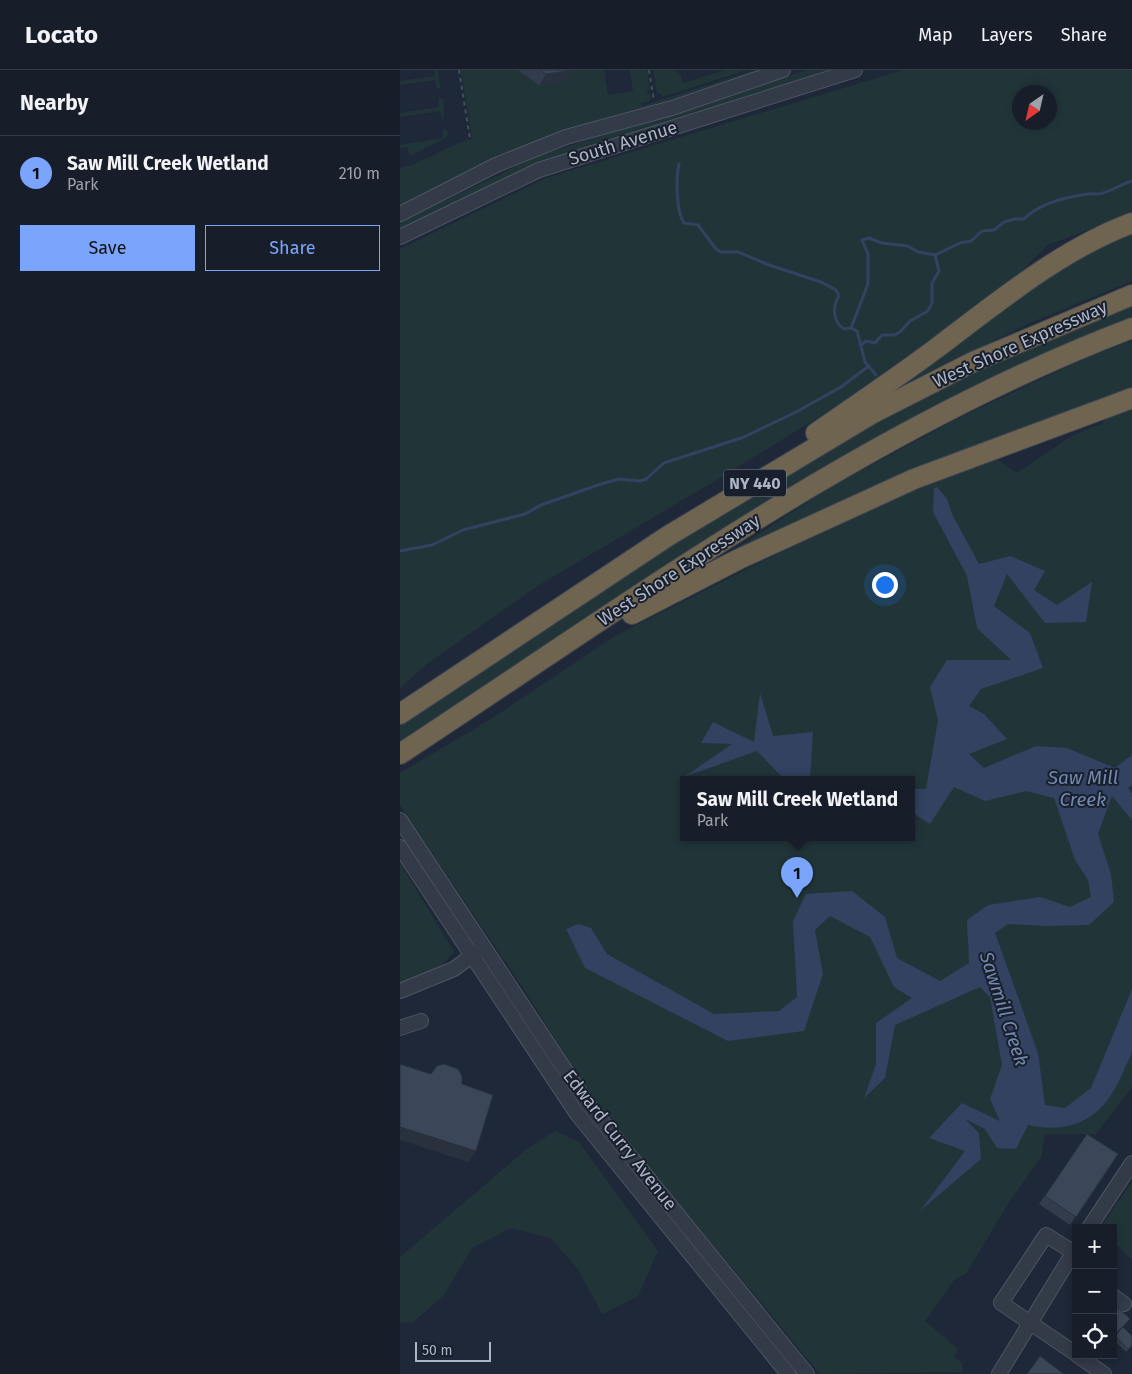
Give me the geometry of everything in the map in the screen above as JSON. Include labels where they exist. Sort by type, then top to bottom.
[{"type":"highway","points":[[668,536],[914,365],[1019,286],[1069,254],[1132,223]]},
{"type":"highway","name":"West Shore Expressway","points":[[400,714],[668,536],[873,413],[973,362],[1132,295]]},
{"type":"highway","name":"West Shore Expressway","points":[[400,754],[781,503],[873,451],[988,390],[1089,344],[1132,328]]},
{"type":"highway","points":[[535,666],[739,559],[897,487],[1006,444],[1132,398]]},
{"type":"street","name":"South Avenue","points":[[400,214],[496,165],[566,137],[672,108],[783,70]]},
{"type":"street","name":"South Avenue","points":[[400,237],[538,170],[855,70]]},
{"type":"street","name":"Edward Curry Avenue","points":[[400,820],[587,1103],[803,1373]]},
{"type":"street","name":"Edward Curry Avenue","points":[[400,847],[577,1114],[788,1374]]},
{"type":"street","points":[[400,992],[454,970],[485,946]]},
{"type":"street","points":[[400,1028],[421,1021]]},
{"type":"street","points":[[1092,1224],[1132,1163]]},
{"type":"street","points":[[1072,1256],[1046,1235],[1001,1302],[1072,1351]]},
{"type":"street","points":[[999,1374],[1030,1321],[1072,1258]]},
{"type":"street","points":[[1083,1359],[1104,1374]]},
{"type":"path","points":[[459,70],[470,138]]},
{"type":"path","points":[[649,70],[654,101]]},
{"type":"green space","points":[[434,70],[438,70],[440,88],[437,88],[435,80],[400,85],[400,81],[435,76]]},
{"type":"green space","points":[[461,70],[518,70],[566,81],[575,70],[604,70],[608,95],[633,91],[630,70],[647,70],[650,89],[646,92],[651,95],[650,101],[641,103],[642,106],[754,70],[765,70],[696,90],[579,129],[400,208],[400,168],[410,166],[463,141],[472,139]]},
{"type":"green space","points":[[653,70],[674,70],[680,74],[683,83],[725,70],[747,70],[662,97],[661,94],[657,93]]},
{"type":"green space","points":[[807,70],[829,70],[536,163],[400,229],[400,222],[538,156]]},
{"type":"green space","points":[[903,70],[1132,70],[1132,213],[1048,245],[1007,285],[838,405],[720,478],[539,585],[428,663],[400,688],[400,249],[546,178]]},
{"type":"green space","points":[[439,98],[443,99],[444,119],[442,119],[440,111],[400,117],[400,113],[439,107]]},
{"type":"green space","points":[[446,129],[448,133],[446,138],[411,155],[409,155],[408,147],[400,148],[400,145],[443,138],[443,130]]},
{"type":"green space","points":[[1132,234],[1132,281],[1025,325],[884,395],[1070,261]]},
{"type":"green space","points":[[1132,305],[1132,318],[987,380],[800,482],[400,741],[400,724],[429,707],[729,508],[882,417],[979,369]]},
{"type":"green space","points":[[1132,341],[1132,390],[718,560],[833,486],[955,420],[1092,355]]},
{"type":"green space","points":[[1132,406],[1132,1087],[1096,1134],[1045,1134],[1041,1157],[1008,1204],[966,1274],[955,1279],[925,1321],[958,1349],[954,1357],[962,1363],[963,1372],[820,1374],[594,1101],[525,991],[400,805],[400,773],[491,719],[615,636],[866,509],[966,468],[998,460],[1017,473],[1073,435],[1101,424],[1115,412]]},
{"type":"green space","points":[[400,863],[454,952],[442,965],[400,984]]},
{"type":"green space","points":[[555,1131],[579,1142],[658,1251],[638,1296],[602,1314],[578,1269],[551,1238],[511,1228],[472,1248],[444,1295],[412,1323],[400,1322],[400,1257],[528,1148]]},
{"type":"green space","points":[[1132,1182],[1132,1260],[1117,1245],[1117,1224],[1103,1224]]},
{"type":"water","name":"Saw Mill Creek","points":[[937,487],[947,499],[953,516],[979,564],[1010,556],[1045,571],[1034,590],[1057,605],[1092,582],[1086,622],[1045,623],[1007,574],[994,606],[1030,633],[1043,668],[981,689],[969,706],[984,714],[1007,739],[969,754],[984,768],[1036,746],[1067,748],[1115,768],[1132,755],[1132,785],[1128,788],[1132,794],[1132,820],[1112,796],[1098,834],[1111,874],[1114,902],[1089,925],[1045,926],[1008,924],[995,933],[1038,1053],[1045,1105],[1065,1108],[1091,1088],[1132,989],[1132,1050],[1116,1087],[1098,1111],[1087,1119],[1061,1127],[1028,1125],[1016,1149],[997,1148],[985,1129],[965,1119],[979,1133],[981,1159],[920,1211],[965,1151],[929,1138],[962,1103],[1000,1121],[990,1099],[1002,1065],[990,997],[980,987],[895,1025],[885,1078],[864,1098],[876,1064],[876,1023],[912,998],[894,987],[870,937],[830,916],[815,930],[823,974],[804,1031],[728,1041],[585,968],[566,929],[579,924],[591,928],[607,954],[714,1014],[779,1011],[797,997],[793,921],[806,894],[852,891],[885,917],[897,958],[940,981],[969,963],[967,920],[988,905],[1040,897],[1070,907],[1091,897],[1088,880],[1075,860],[1054,798],[1026,791],[985,801],[954,787],[930,824],[915,815],[915,789],[926,789],[938,720],[930,687],[947,660],[1011,660],[977,628],[967,576],[933,512],[934,488]]},
{"type":"water","points":[[760,693],[773,736],[813,732],[810,776],[781,776],[757,751],[685,776],[732,744],[701,743],[713,722],[754,742]]},
{"type":"building","points":[[540,70],[574,70],[546,74]]},
{"type":"building","points":[[400,1064],[431,1074],[437,1066],[444,1064],[458,1069],[462,1076],[462,1084],[493,1095],[476,1151],[400,1127]]},
{"type":"building","points":[[1087,1134],[1118,1154],[1076,1217],[1045,1196]]},
{"type":"building","points":[[1117,1307],[1130,1319],[1117,1332]]},
{"type":"building","points":[[1123,1327],[1132,1336],[1132,1345],[1128,1349],[1117,1338],[1117,1334]]},
{"type":"building","points":[[1040,1356],[1064,1374],[1027,1374]]},
{"type":"waterway","points":[[679,164],[677,195],[679,211],[684,223],[698,225],[716,249],[721,252],[738,252],[769,265],[821,282],[836,290],[839,296],[835,304],[836,318],[844,329],[851,328],[857,331],[865,362],[876,375]]},
{"type":"waterway","points":[[851,328],[868,284],[868,254],[862,240],[869,238],[882,243],[908,246],[918,252],[935,255],[960,243],[971,241],[982,231],[994,230],[1004,222],[1024,219],[1045,205],[1080,195],[1101,194],[1132,181]]},
{"type":"waterway","points":[[861,345],[866,341],[875,343],[882,335],[894,335],[900,332],[910,321],[928,311],[932,303],[932,283],[939,271],[935,255]]},
{"type":"waterway","points":[[400,551],[432,545],[463,530],[525,514],[541,505],[601,484],[619,479],[640,481],[646,479],[664,463],[744,437],[796,412],[841,387],[869,366]]},
{"type":"place","name":"Saw Mill Creek Wetland","points":[[797,898]]},
{"type":"water label","name":"Sawmill Creek","points":[[1004,1009]]}]
